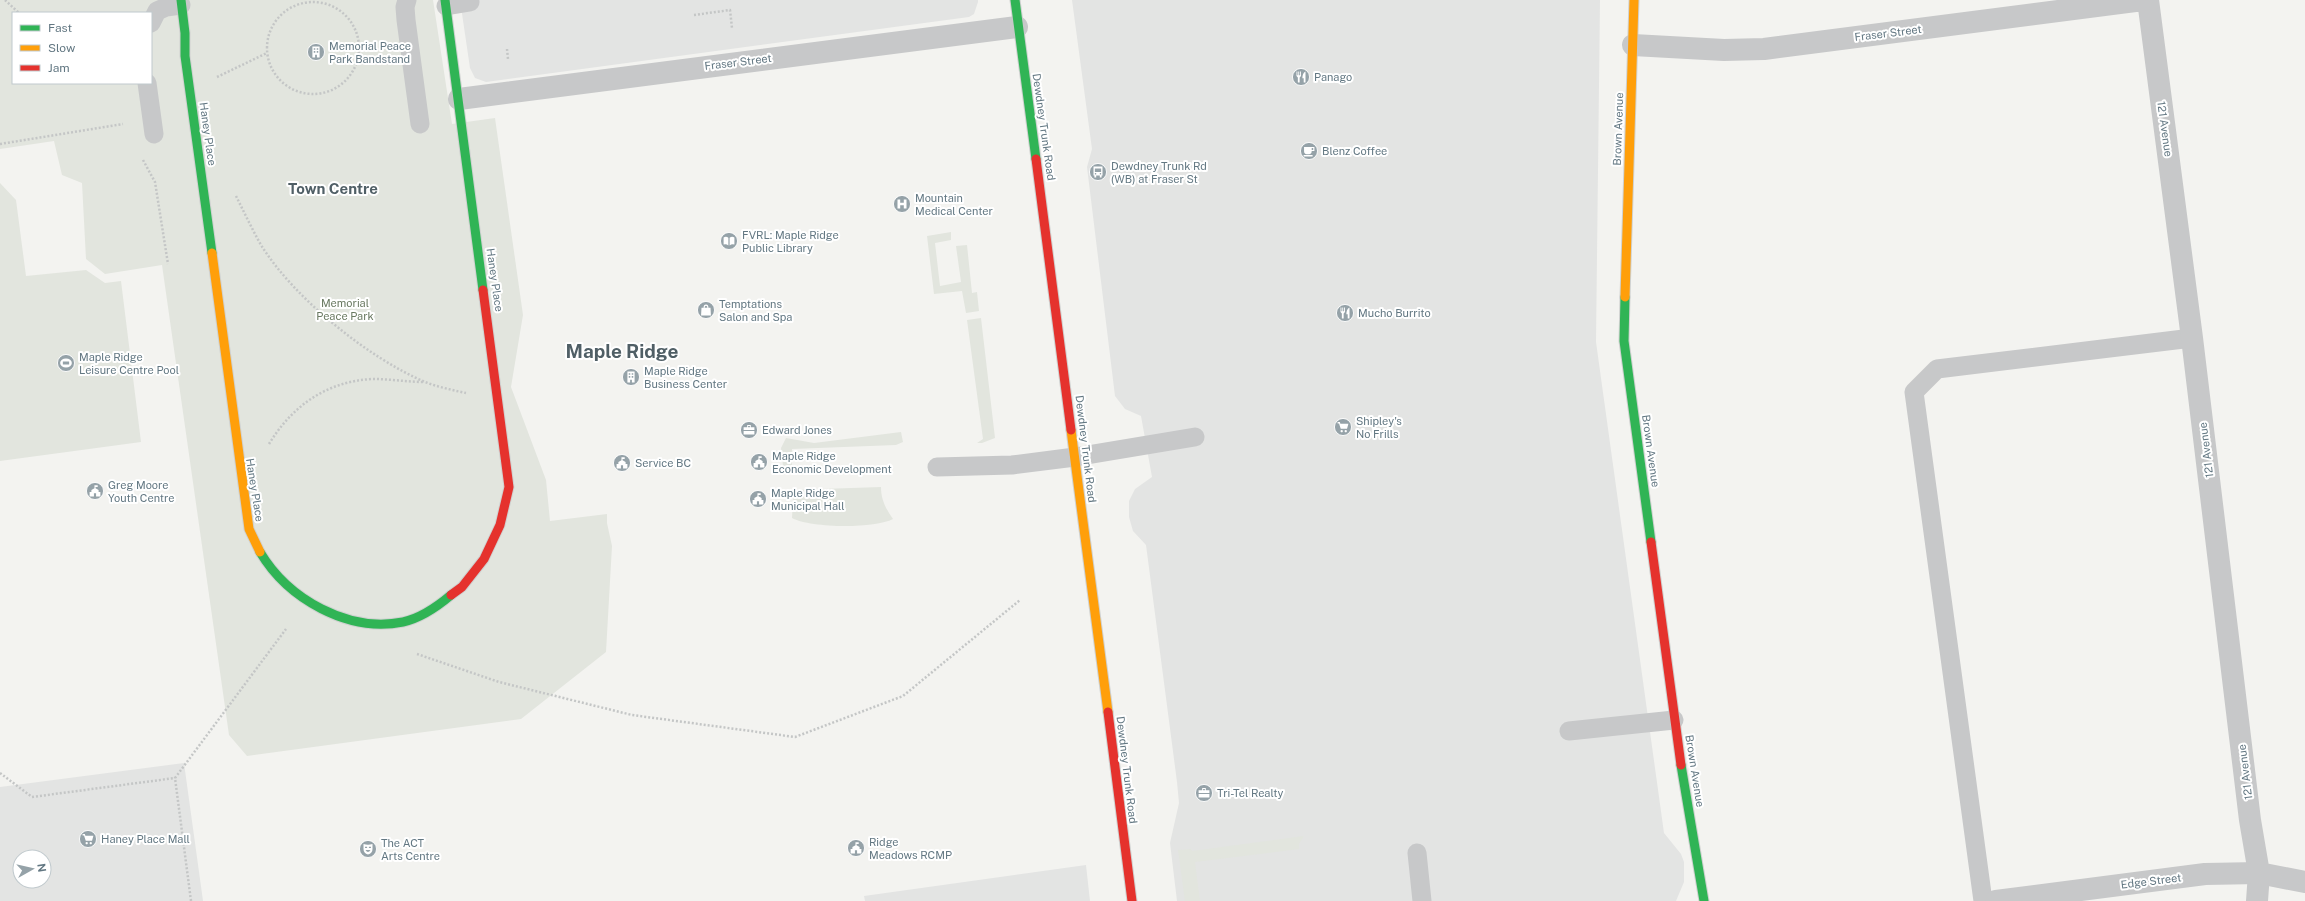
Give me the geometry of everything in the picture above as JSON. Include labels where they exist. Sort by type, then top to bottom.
[{"type":"main road","name":"Dewdney Trunk Road","points":[[1015,0],[1017,27],[1044,217],[1132,901]]},
{"type":"main road","name":"Brown Avenue","points":[[1634,0],[1624,341],[1674,720],[1704,901]]},
{"type":"main road","name":"Haney Place","points":[[181,3],[185,33],[185,56],[249,529],[257,551],[264,561],[292,589],[311,605],[333,616],[360,624],[392,624],[424,615],[448,601],[471,577],[486,556],[503,520],[507,504],[509,478],[446,3]]},
{"type":"street","name":"Fraser Street","points":[[1633,45],[1724,50],[1764,49],[2143,0]]},
{"type":"street","name":"121 Avenue","points":[[2148,0],[2192,338],[2250,820],[2260,873],[2257,901]]},
{"type":"street","name":"Fraser Street","points":[[458,98],[1017,27]]},
{"type":"street","name":"Edge Street","points":[[1996,901],[2205,874],[2260,873],[2305,882]]},
{"type":"lane","points":[[407,0],[405,8],[406,20],[420,124]]},
{"type":"lane","points":[[446,3],[470,2]]},
{"type":"lane","points":[[152,21],[157,11],[181,3]]},
{"type":"lane","points":[[147,84],[154,134]]},
{"type":"lane","points":[[1983,901],[1914,392],[1937,369],[2192,338]]},
{"type":"lane","points":[[937,467],[1012,465],[1075,457],[1195,437]]},
{"type":"lane","points":[[1569,731],[1674,720]]},
{"type":"lane","points":[[1417,853],[1422,901]]},
{"type":"path","points":[[5,0],[18,12]]},
{"type":"path","points":[[307,1],[328,5],[346,16],[356,34],[359,44],[354,70],[345,82],[333,90],[312,94],[291,89],[279,80],[271,67],[267,53],[268,39],[273,26],[282,14],[307,1]]},
{"type":"path","points":[[694,15],[730,10],[732,28]]},
{"type":"path","points":[[507,49],[508,59]]},
{"type":"path","points":[[215,78],[267,53]]},
{"type":"path","points":[[358,55],[388,65]]},
{"type":"path","points":[[0,144],[122,123],[126,128]]},
{"type":"path","points":[[141,157],[155,182],[168,264]]},
{"type":"path","points":[[235,194],[261,245],[275,263],[322,313],[372,352],[425,382]]},
{"type":"path","points":[[268,446],[278,429],[293,412],[312,397],[330,387],[364,380],[425,382],[469,394]]},
{"type":"path","points":[[417,654],[499,682],[632,715],[795,736],[903,696],[1020,600]]},
{"type":"path","points":[[191,901],[175,778],[286,629]]},
{"type":"path","points":[[0,773],[32,797],[175,778]]},
{"type":"shaded area","points":[[460,0],[978,0],[978,2],[974,14],[969,17],[486,82],[475,78],[470,68]]},
{"type":"shaded area","points":[[1072,0],[1600,0],[1596,342],[1664,833],[1681,854],[1684,862],[1684,882],[1676,901],[1177,901],[1170,843],[1179,803],[1177,782],[1146,545],[1133,531],[1129,517],[1129,501],[1135,489],[1152,477],[1141,416],[1125,409],[1115,396],[1087,167],[1092,149]]},
{"type":"shaded area","name":"Haney Place Mall","points":[[184,763],[203,901],[0,901],[0,787]]},
{"type":"shaded area","points":[[1086,865],[1090,901],[865,901],[864,896]]},
{"type":"green space","name":"Memorial Peace Park","points":[[0,0],[433,0],[452,124],[495,118],[523,315],[511,387],[546,480],[550,521],[607,514],[607,523],[612,546],[606,652],[521,719],[247,756],[229,735],[162,265],[105,274],[86,259],[82,183],[62,175],[54,141],[0,149]]},
{"type":"green space","name":"Maple Ridge Leisure Centre Pool","points":[[0,183],[16,200],[26,276],[86,270],[105,283],[121,281],[141,442],[0,461]]},
{"type":"green space","points":[[951,232],[951,240],[935,243],[940,286],[961,282],[956,246],[967,245],[972,293],[977,292],[979,311],[966,313],[962,291],[934,294],[927,236]]},
{"type":"green space","points":[[981,318],[995,438],[982,443],[977,443],[983,439],[967,320]]},
{"type":"green space","points":[[901,432],[903,442],[896,445],[792,449],[792,465],[783,466],[781,448],[786,438],[814,443]]},
{"type":"green space","points":[[881,487],[884,504],[893,519],[872,524],[842,526],[813,524],[792,518],[792,490]]},
{"type":"green space","points":[[1304,836],[1299,844],[1299,849],[1195,862],[1200,901],[1185,901],[1178,850],[1191,849],[1192,851]]},
{"type":"traffic: fast","points":[[181,0],[185,33],[185,56],[212,253]]},
{"type":"traffic: fast","points":[[445,0],[483,290]]},
{"type":"traffic: fast","points":[[1015,0],[1036,159]]},
{"type":"traffic: fast","points":[[1625,297],[1624,341],[1651,542]]},
{"type":"traffic: fast","points":[[260,552],[272,569],[286,584],[303,598],[321,609],[341,617],[361,622],[382,624],[410,620],[429,611],[451,595]]},
{"type":"traffic: fast","points":[[1681,765],[1704,901]]},
{"type":"traffic: slow","points":[[1625,297],[1634,0]]},
{"type":"traffic: slow","points":[[212,253],[249,529],[260,552]]},
{"type":"traffic: slow","points":[[1071,430],[1108,712]]},
{"type":"traffic: jam","points":[[1036,159],[1071,430]]},
{"type":"traffic: jam","points":[[451,595],[462,587],[484,559],[500,525],[509,487],[483,290]]},
{"type":"traffic: jam","points":[[1651,542],[1681,765]]},
{"type":"traffic: jam","points":[[1108,712],[1132,901]]},
{"type":"place","name":"Memorial Peace Park Bandstand","points":[[316,52]]},
{"type":"place","name":"Panago","points":[[1301,77]]},
{"type":"place","name":"Blenz Coffee","points":[[1309,151]]},
{"type":"place","name":"Dewdney Trunk Rd (WB) at Fraser St","points":[[1098,172]]},
{"type":"place","name":"Mountain Medical Center","points":[[902,204]]},
{"type":"place","name":"FVRL: Maple Ridge Public Library","points":[[729,241]]},
{"type":"place","name":"Temptations Salon and Spa","points":[[706,310]]},
{"type":"place","name":"Mucho Burrito","points":[[1345,313]]},
{"type":"place","name":"Maple Ridge Leisure Centre Pool","points":[[66,363]]},
{"type":"place","name":"Maple Ridge Business Center","points":[[631,377]]},
{"type":"place","name":"Shipley's No Frills","points":[[1343,427]]},
{"type":"place","name":"Edward Jones","points":[[749,430]]},
{"type":"place","name":"Maple Ridge Economic Development","points":[[759,462]]},
{"type":"place","name":"Service BC","points":[[622,463]]},
{"type":"place","name":"Greg Moore Youth Centre","points":[[95,491]]},
{"type":"place","name":"Maple Ridge Municipal Hall","points":[[758,499]]},
{"type":"place","name":"Tri-Tel Realty","points":[[1204,793]]},
{"type":"place","name":"Haney Place Mall","points":[[88,839]]},
{"type":"place","name":"Ridge Meadows RCMP","points":[[856,848]]},
{"type":"place","name":"The ACT Arts Centre","points":[[368,849]]},
{"type":"district","name":"Town Centre","points":[[333,189]]},
{"type":"district","name":"Maple Ridge","points":[[622,351]]}]
